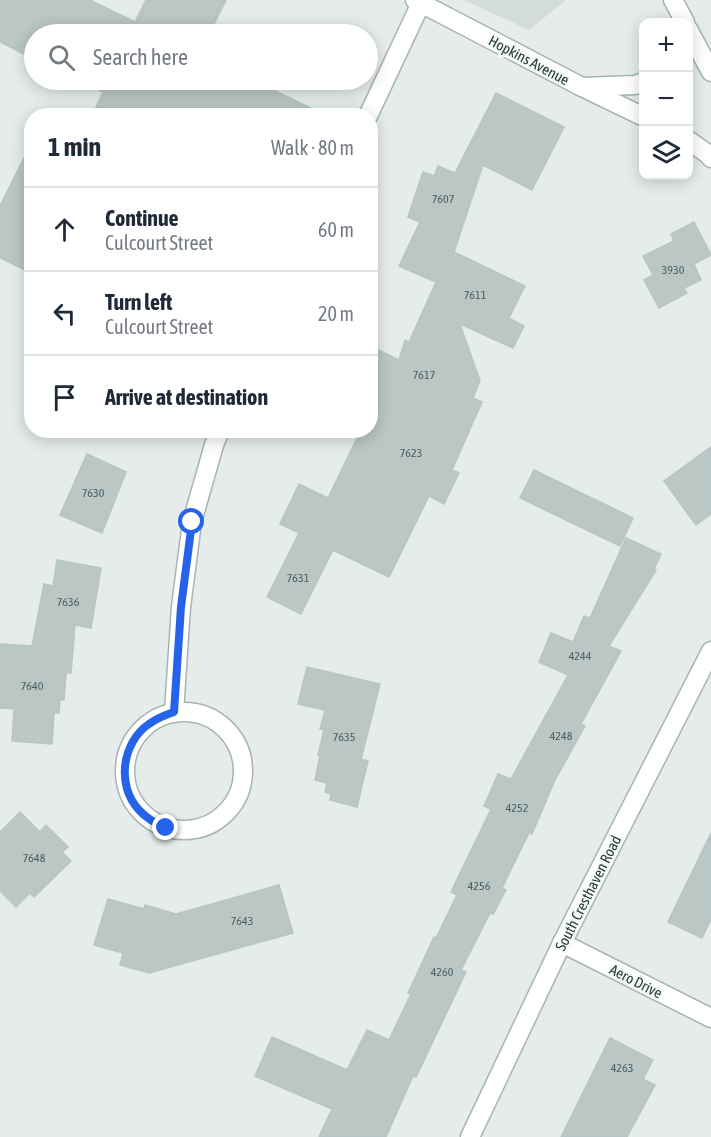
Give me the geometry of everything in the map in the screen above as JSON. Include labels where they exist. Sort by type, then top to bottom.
[{"type":"street","points":[[673,0],[683,18]]},
{"type":"street","points":[[372,108],[418,2]]},
{"type":"street","name":"Hopkins Avenue","points":[[418,2],[639,115]]},
{"type":"street","points":[[693,44],[711,72]]},
{"type":"street","points":[[582,87],[639,84]]},
{"type":"street","points":[[693,144],[711,158]]},
{"type":"street","points":[[174,712],[181,607],[192,522],[216,438]]},
{"type":"street","name":"South Cresthaven Road","points":[[470,1137],[562,943],[711,651]]},
{"type":"street","points":[[174,712],[193,712],[210,718],[225,728],[236,741],[243,758],[244,776],[240,794],[231,809],[217,822],[200,829],[182,831],[166,828],[151,821],[138,809],[129,795],[125,779],[125,764],[129,749],[137,736],[147,725],[174,712]]},
{"type":"street","name":"Aero Drive","points":[[562,943],[711,1018]]},
{"type":"shaded area","points":[[464,0],[564,0],[565,1],[529,30]]},
{"type":"building","points":[[0,0],[90,0],[135,22],[146,0],[226,0],[214,24],[24,24],[24,54],[0,42]]},
{"type":"building","points":[[99,90],[274,90],[311,108],[96,108],[103,92]]},
{"type":"building","points":[[496,93],[564,127],[532,190],[483,165],[454,252],[525,286],[509,318],[524,326],[513,348],[460,324],[480,381],[473,398],[482,402],[452,470],[459,473],[444,504],[429,496],[389,577],[333,550],[301,614],[267,597],[299,533],[280,524],[299,484],[328,498],[357,438],[378,438],[378,350],[399,360],[405,340],[409,342],[436,282],[399,266],[420,222],[408,217],[423,172],[434,176],[438,166],[455,173]]},
{"type":"building","points":[[24,158],[24,269],[0,258],[0,206]]},
{"type":"building","points":[[694,222],[711,255],[694,264],[701,280],[684,288],[687,293],[659,308],[644,280],[653,275],[643,256],[674,241],[671,234]]},
{"type":"building","points":[[711,447],[711,514],[696,525],[664,481]]},
{"type":"building","points":[[87,454],[126,472],[102,533],[60,515]]},
{"type":"building","points":[[534,470],[633,518],[620,546],[520,498]]},
{"type":"building","points":[[626,538],[661,554],[654,569],[656,570],[609,646],[621,651],[581,724],[585,726],[555,780],[532,834],[529,833],[502,888],[506,890],[493,914],[490,913],[461,970],[466,972],[416,1077],[413,1076],[386,1137],[319,1137],[332,1109],[255,1076],[272,1037],[347,1070],[367,1030],[389,1040],[434,937],[436,938],[457,895],[451,892],[491,809],[484,806],[498,774],[511,779],[568,675],[539,662],[551,633],[573,642],[584,616],[590,618]]},
{"type":"building","points":[[57,560],[101,568],[91,628],[75,625],[71,673],[66,673],[64,700],[60,700],[59,713],[54,713],[52,744],[12,741],[14,709],[0,708],[0,644],[32,646],[44,584],[53,586]]},
{"type":"building","points":[[307,667],[380,684],[361,759],[368,761],[357,807],[330,800],[331,794],[325,792],[327,783],[315,780],[324,730],[320,729],[325,710],[298,704]]},
{"type":"building","points":[[20,812],[40,832],[46,825],[68,847],[62,852],[71,861],[34,897],[30,893],[16,907],[0,891],[0,832]]},
{"type":"building","points":[[711,833],[711,919],[702,938],[668,922]]},
{"type":"building","points":[[279,885],[293,933],[149,973],[120,965],[123,953],[94,945],[108,899],[144,909],[145,905],[176,914]]},
{"type":"building","points":[[610,1038],[653,1060],[643,1079],[655,1085],[627,1137],[561,1137]]},
{"type":"route","points":[[166,828],[151,821],[138,809],[129,795],[125,779],[125,764],[129,749],[147,725],[174,712],[181,607],[192,522]]}]
